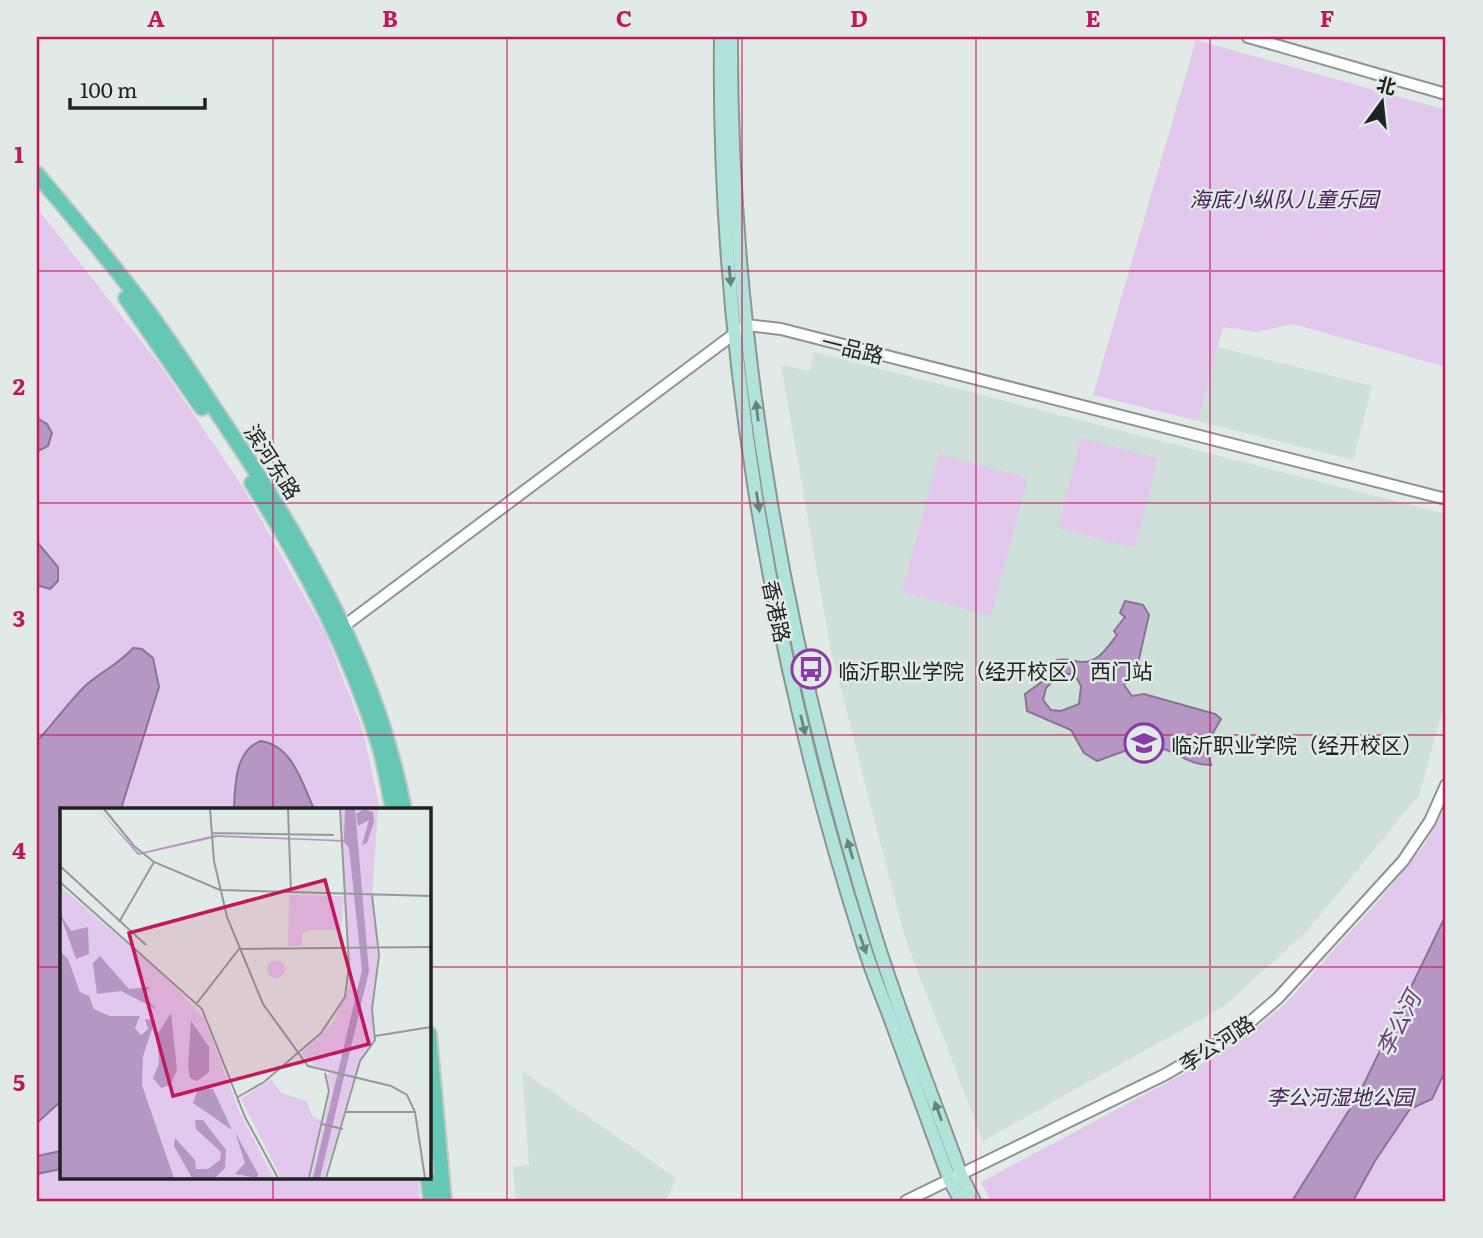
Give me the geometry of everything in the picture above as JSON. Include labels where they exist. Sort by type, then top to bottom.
[{"type":"main road","name":"香港路","points":[[721,37],[724,209],[735,333],[751,458],[772,587],[809,754],[861,939],[956,1178],[974,1201]]},
{"type":"main road","name":"香港路","points":[[731,37],[735,209],[746,325],[770,494],[786,583],[825,760],[874,934],[956,1178],[961,1201]]},
{"type":"main road","name":"滨河东路","points":[[37,174],[150,314],[274,500],[318,574],[368,680],[404,808]]},
{"type":"main road","name":"滨河东路","points":[[37,188],[132,306],[220,434],[309,577],[357,680],[379,744],[393,808]]},
{"type":"main road","points":[[430,1045],[444,1201]]},
{"type":"main road","points":[[428,1178],[431,1201]]},
{"type":"street","points":[[1248,37],[1446,94]]},
{"type":"street","points":[[344,626],[746,325]]},
{"type":"street","name":"一品路","points":[[746,325],[781,329],[1446,499]]},
{"type":"street","name":"李公河路","points":[[906,1201],[1166,1074],[1242,1029],[1278,998],[1403,861],[1430,821],[1446,785]]},
{"type":"shaded area","points":[[1218,347],[1372,386],[1353,460],[1198,421]]},
{"type":"shaded area","name":"临沂职业学院（经开校区）","points":[[814,352],[1446,514],[1446,699],[1419,795],[1307,931],[1223,1007],[983,1141],[905,938],[831,651],[781,365],[810,371]]},
{"type":"shaded area","points":[[522,1071],[676,1178],[666,1201],[516,1201],[513,1167],[529,1165]]},
{"type":"green space","name":"海底小纵队儿童乐园","points":[[1196,40],[1446,110],[1446,367],[1293,324],[1256,332],[1223,327],[1198,421],[1093,395]]},
{"type":"green space","points":[[37,208],[160,365],[242,486],[325,633],[362,727],[380,808],[60,808],[60,1178],[418,1178],[420,1201],[37,1201]]},
{"type":"green space","points":[[1081,438],[1158,458],[1135,548],[1058,528]]},
{"type":"green space","points":[[939,454],[1028,478],[991,616],[902,592]]},
{"type":"green space","name":"李公河湿地公园","points":[[1446,806],[1446,1201],[991,1201],[981,1182],[1211,1059],[1250,1033],[1285,1004],[1381,898],[1423,847]]},
{"type":"water","points":[[37,418],[47,424],[52,433],[48,446],[38,451]]},
{"type":"water","points":[[37,542],[58,567],[58,581],[50,589],[37,585]]},
{"type":"water","points":[[1125,601],[1143,605],[1149,615],[1136,672],[1124,685],[1132,696],[1144,694],[1215,714],[1221,719],[1206,745],[1211,765],[1195,763],[1150,745],[1097,761],[1084,753],[1071,730],[1027,711],[1025,694],[1054,673],[1057,660],[1087,662],[1106,650],[1117,635],[1114,631],[1125,617],[1120,613]],"holes":[[[1061,673],[1075,675],[1081,686],[1079,704],[1061,711],[1051,710],[1043,700],[1046,688]]]},
{"type":"water","points":[[133,648],[142,649],[153,658],[159,687],[121,808],[60,808],[60,1102],[37,1123],[37,741],[85,686]]},
{"type":"water","points":[[261,741],[272,744],[289,758],[314,808],[234,808],[238,769],[241,760],[252,746]]},
{"type":"water","name":"李公河","points":[[1446,915],[1446,1069],[1432,1099],[1410,1109],[1375,1161],[1353,1201],[1292,1201],[1358,1096]]},
{"type":"water","points":[[60,1151],[60,1169],[37,1174],[37,1156]]},
{"type":"place","name":"临沂职业学院（经开校区）西门站","points":[[811,669]]},
{"type":"place","name":"临沂职业学院（经开校区）","points":[[1144,743]]}]
